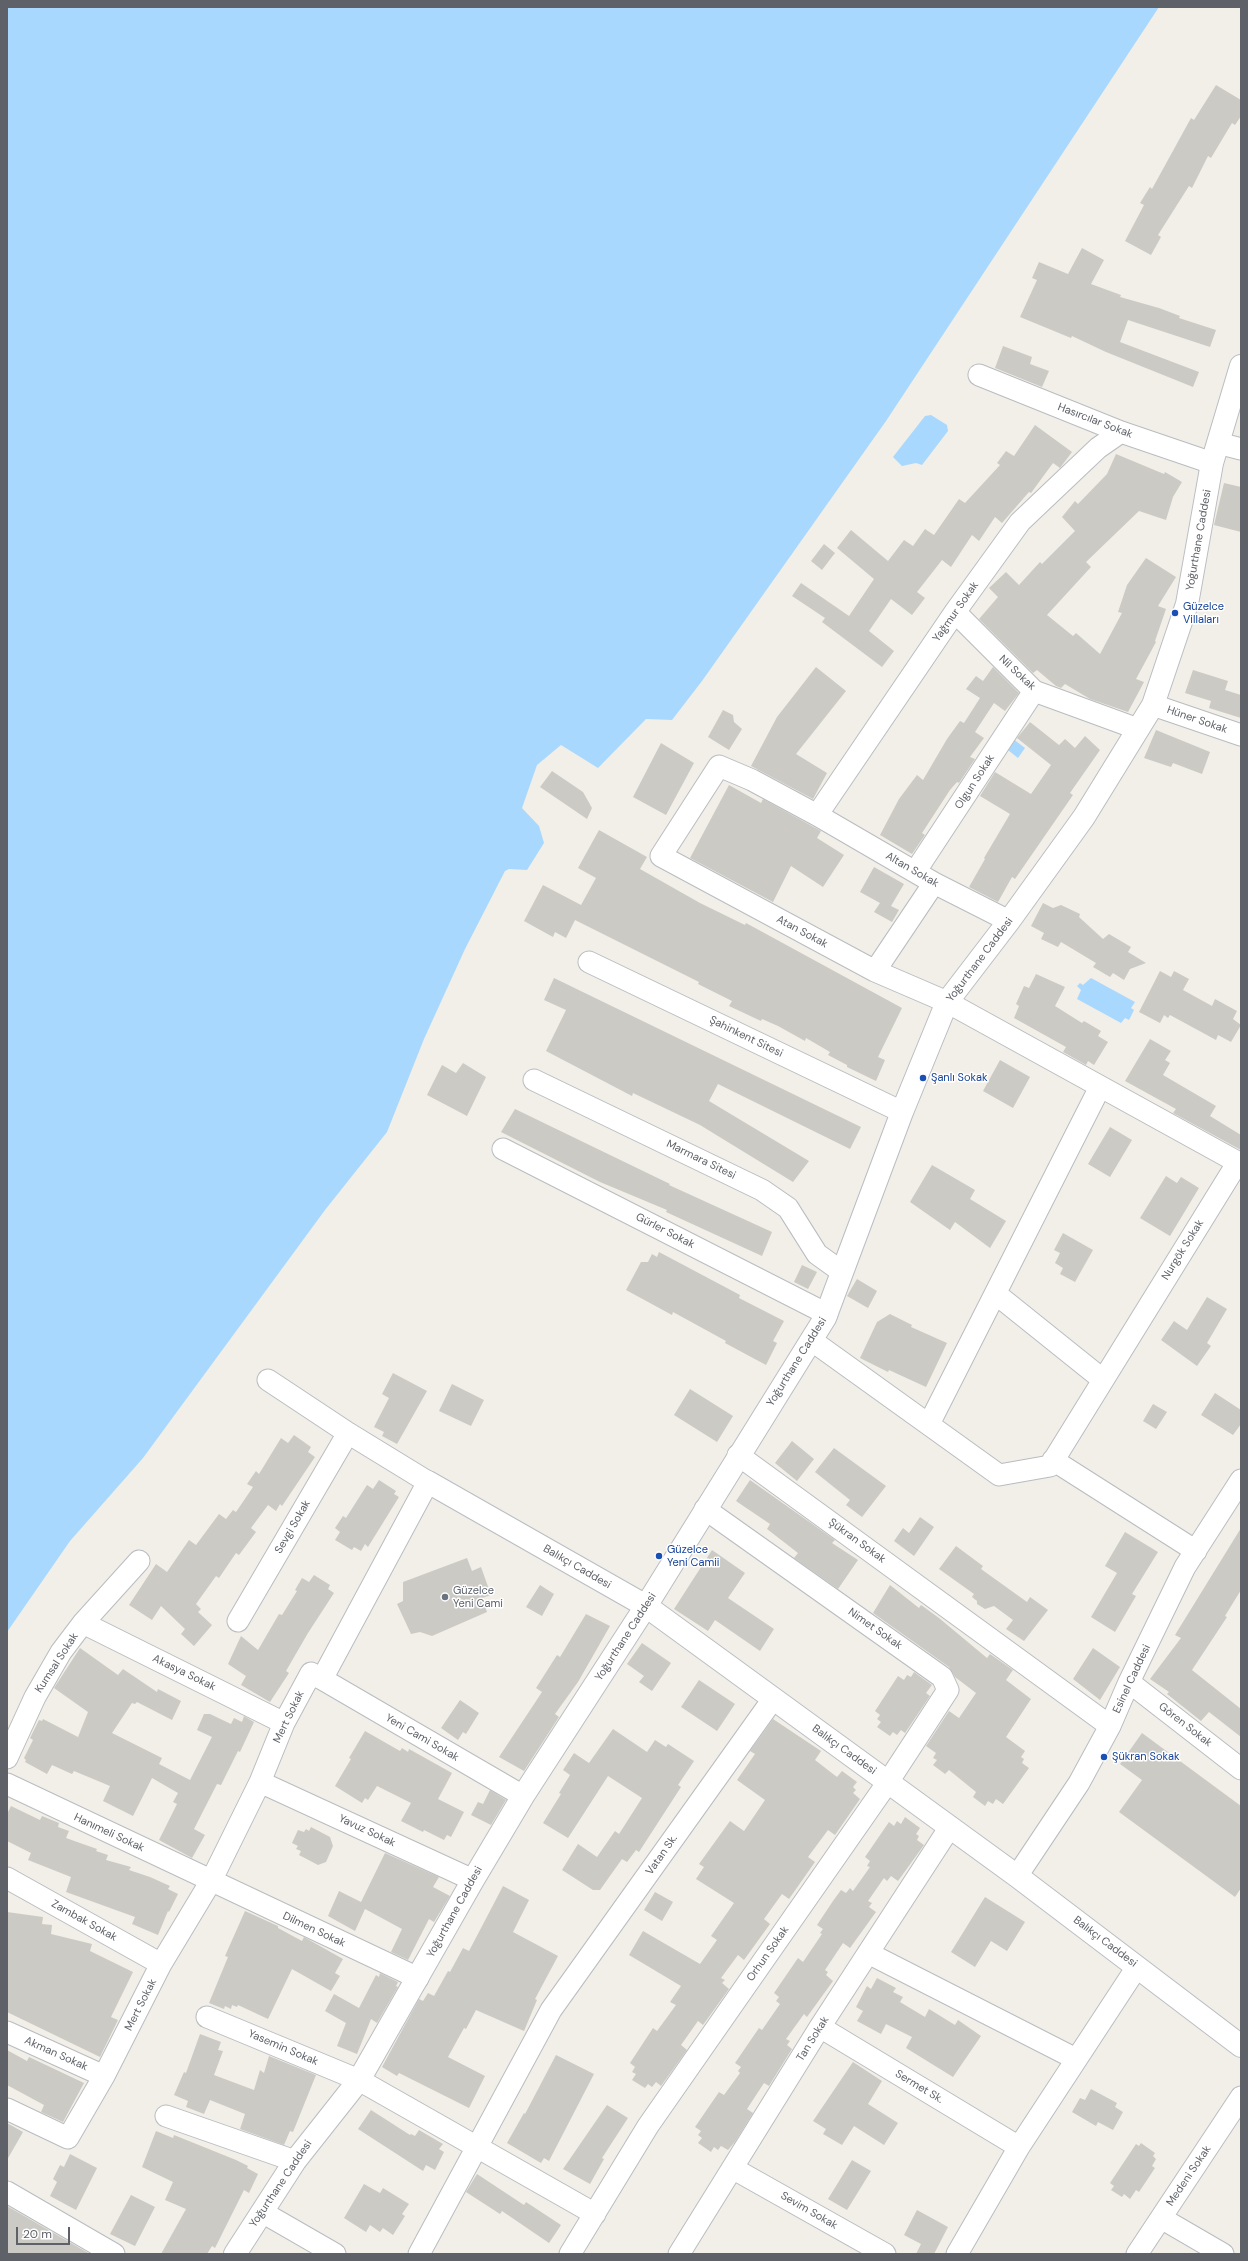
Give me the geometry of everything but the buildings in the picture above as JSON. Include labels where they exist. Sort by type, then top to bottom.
[{"type":"main road","name":"Yoğurthane Caddesi","points":[[234,2254],[295,2161],[359,2080],[473,1880],[523,1796],[646,1606],[738,1455],[826,1316],[902,1112],[946,1002],[1009,921],[1084,817],[1153,705],[1187,604],[1212,463],[1241,366]]},
{"type":"main road","name":"Balıkçı Caddesi","points":[[428,1482],[646,1606],[1017,1876],[1241,2046]]},
{"type":"street","name":"Hasırcılar Sokak","points":[[979,375],[1120,432],[1212,463]]},
{"type":"street","name":"Yağmur Sokak","points":[[817,815],[955,612],[1020,522],[1098,448],[1120,432]]},
{"type":"street","points":[[1218,443],[1241,449]]},
{"type":"street","name":"Nil Sokak","points":[[955,612],[1034,691],[1138,729]]},
{"type":"street","name":"Olgun Sokak","points":[[915,872],[1034,691]]},
{"type":"street","name":"Hüner Sokak","points":[[1153,705],[1241,735]]},
{"type":"street","name":"Altan Sokak","points":[[661,856],[719,766],[752,780],[817,815],[934,884],[1009,921]]},
{"type":"street","name":"Atan Sokak","points":[[661,856],[874,971],[946,1002],[1240,1163]]},
{"type":"street","points":[[874,971],[934,884]]},
{"type":"street","name":"Şahinkent Sitesi","points":[[590,962],[902,1112]]},
{"type":"street","name":"Marmara Sitesi","points":[[534,1080],[762,1190],[788,1208],[817,1254],[842,1272]]},
{"type":"street","points":[[929,1424],[1100,1086]]},
{"type":"street","name":"Gürler Sokak","points":[[504,1149],[826,1316]]},
{"type":"street","name":"Nurgök Sokak","points":[[1053,1460],[1102,1379],[1240,1163]]},
{"type":"street","points":[[996,1294],[1102,1379]]},
{"type":"street","points":[[811,1340],[999,1475],[1050,1466],[1053,1460],[1196,1551]]},
{"type":"street","points":[[268,1380],[348,1434],[428,1482],[322,1679]]},
{"type":"street","name":"Sevgi Sokak","points":[[238,1621],[348,1434]]},
{"type":"street","name":"Şükran Sokak","points":[[738,1455],[1110,1726]]},
{"type":"street","name":"Esinel Caddesi","points":[[1017,1876],[1079,1783],[1110,1726],[1129,1682],[1185,1568],[1241,1480]]},
{"type":"street","name":"Nimet Sokak","points":[[705,1510],[942,1677],[948,1690],[888,1782]]},
{"type":"street","name":"Kumsal Sokak","points":[[7,1758],[35,1697],[61,1652],[83,1623],[139,1561]]},
{"type":"street","name":"Akasya Sokak","points":[[83,1623],[284,1723]]},
{"type":"street","name":"Mert Sokak","points":[[7,2109],[68,2138],[104,2076],[161,1964],[211,1881],[260,1782],[284,1723],[311,1673],[322,1679]]},
{"type":"street","name":"Yeni Cami Sokak","points":[[322,1679],[523,1796]]},
{"type":"street","name":"Gören Sokak","points":[[1129,1682],[1241,1769]]},
{"type":"street","name":"Vatan Sk.","points":[[418,2254],[551,2010],[773,1699]]},
{"type":"street","name":"Yavuz Sokak","points":[[260,1782],[473,1880]]},
{"type":"street","name":"Orhun Sokak","points":[[570,2254],[648,2126],[888,1782]]},
{"type":"street","name":"Hanımeli Sokak","points":[[7,1784],[211,1881]]},
{"type":"street","name":"Tan Sokak","points":[[679,2254],[734,2168],[820,2027],[950,1827]]},
{"type":"street","name":"Zambak Sokak","points":[[7,1878],[161,1964]]},
{"type":"street","name":"Dilmen Sokak","points":[[211,1881],[418,1978]]},
{"type":"street","points":[[868,1953],[1076,2059]]},
{"type":"street","points":[[957,2254],[1019,2147],[1137,1967]]},
{"type":"street","name":"Yasemin Sokak","points":[[207,2017],[359,2080],[595,2214]]},
{"type":"street","name":"Sermet Sk.","points":[[820,2027],[1019,2147]]},
{"type":"street","name":"Akman Sokak","points":[[7,2032],[104,2076]]},
{"type":"street","name":"Medeni Sokak","points":[[1136,2254],[1241,2097]]},
{"type":"street","points":[[166,2116],[295,2161]]},
{"type":"street","name":"Sevim Sokak","points":[[734,2168],[884,2254]]},
{"type":"street","points":[[7,2192],[114,2254]]},
{"type":"street","points":[[262,2212],[335,2254]]},
{"type":"street","points":[[1161,2218],[1223,2254]]},
{"type":"water","points":[[7,7],[1159,7],[886,421],[702,681],[672,720],[646,719],[598,768],[561,745],[537,765],[522,808],[539,826],[544,843],[527,870],[509,869],[505,871],[465,949],[424,1039],[387,1132],[325,1210],[143,1458],[70,1541],[7,1632]]},
{"type":"water","points":[[931,415],[947,425],[948,431],[922,465],[916,463],[902,466],[893,457],[925,416]]},
{"type":"water","points":[[1012,738],[1025,748],[1018,758],[1004,747]]},
{"type":"water","points":[[1091,978],[1135,1002],[1131,1008],[1134,1010],[1129,1020],[1125,1018],[1121,1023],[1077,999],[1081,990],[1077,986],[1080,983],[1083,985]]},
{"type":"place","name":"Güzelce Villaları","points":[[1175,613]]},
{"type":"place","name":"Şanlı Sokak","points":[[923,1078]]},
{"type":"place","name":"Güzelce Yeni Camii","points":[[659,1556]]},
{"type":"place","name":"Güzelce Yeni Cami","points":[[445,1597]]},
{"type":"place","name":"Şükran Sokak","points":[[1104,1757]]}]
